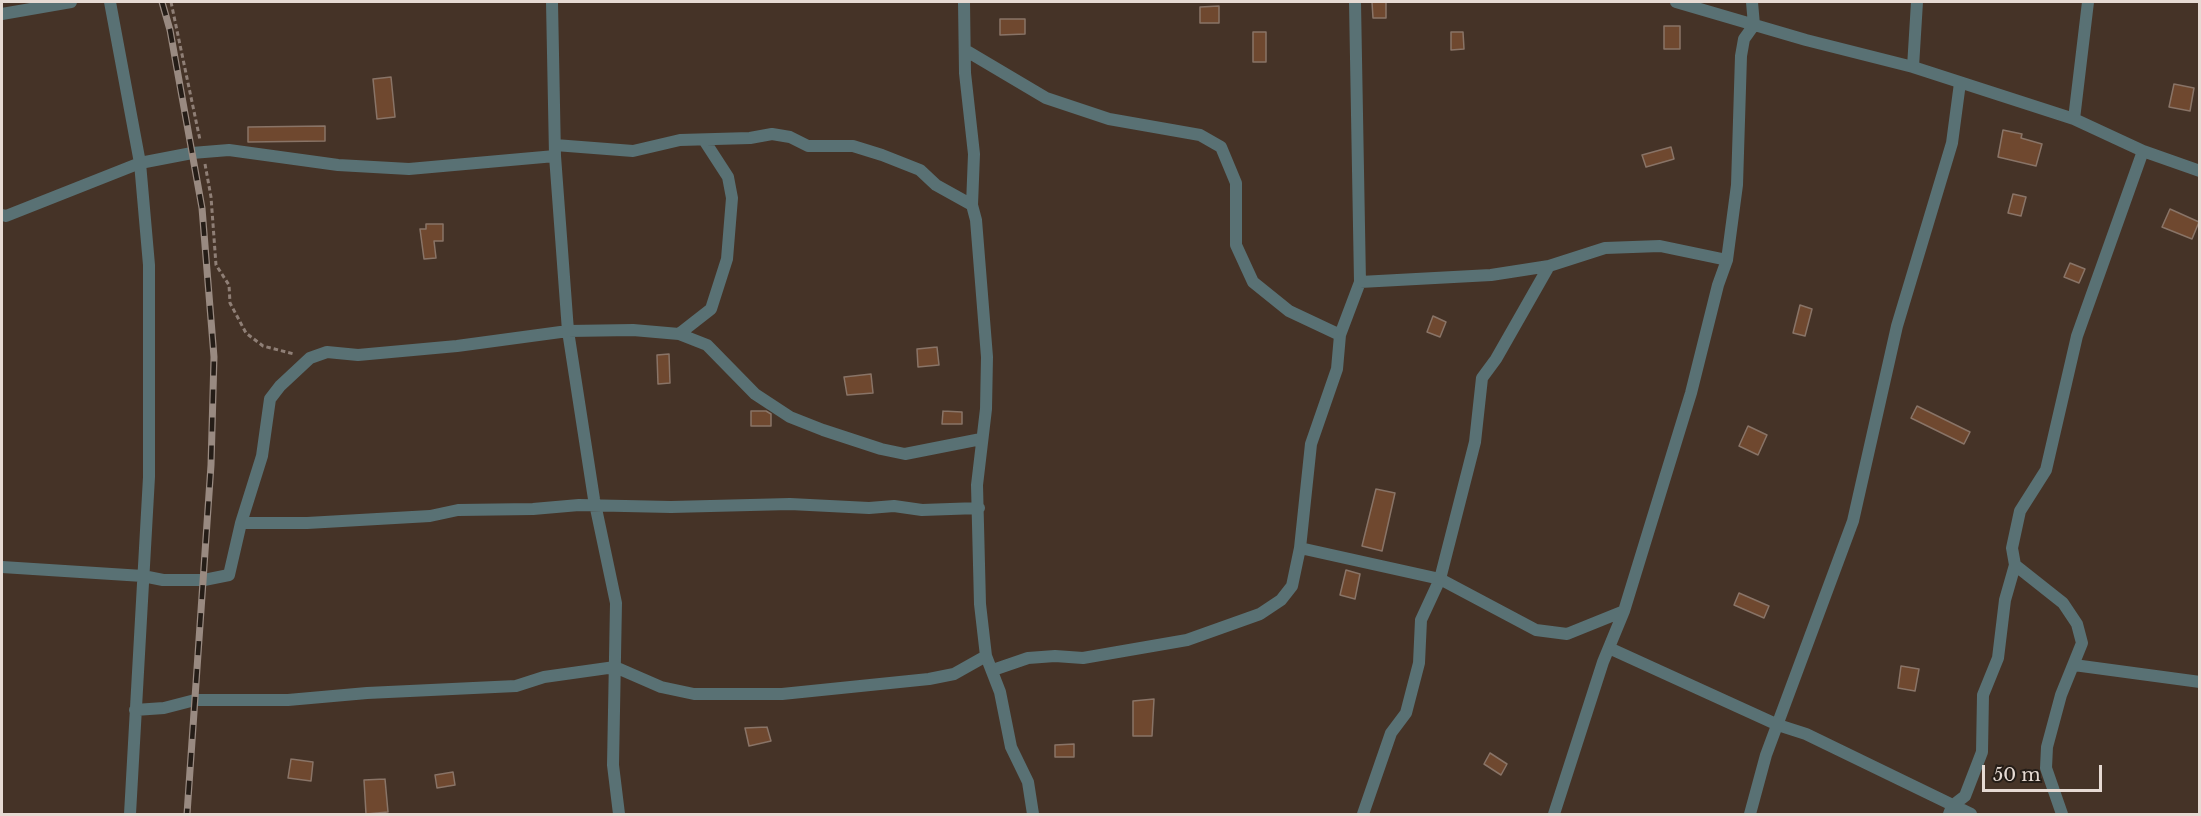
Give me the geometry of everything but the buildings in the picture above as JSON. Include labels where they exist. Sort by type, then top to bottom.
[{"type":"street","points":[[2,14],[71,2]]},
{"type":"street","points":[[110,2],[140,163],[149,265],[149,477],[130,814]]},
{"type":"street","points":[[552,2],[555,151],[568,331],[595,505],[616,603],[613,765],[619,814]]},
{"type":"street","points":[[964,2],[968,117],[974,154],[972,205],[976,220],[982,304],[986,324],[986,409],[977,484],[978,576],[986,656],[993,670],[1011,747],[1028,782],[1033,814]]},
{"type":"street","points":[[993,670],[1028,658],[1083,658],[1187,640],[1260,614],[1281,600],[1292,586],[1300,548],[1311,444],[1337,369],[1340,335],[1360,282],[1355,2]]},
{"type":"street","points":[[1676,2],[1913,67],[2074,119],[2143,151],[2199,170]]},
{"type":"street","points":[[1554,814],[1609,648],[1624,611],[1690,393],[1718,285],[1727,260],[1737,185],[1741,56],[1744,39],[1754,25],[1752,2]]},
{"type":"street","points":[[1913,67],[1917,2]]},
{"type":"street","points":[[2074,119],[2088,2]]},
{"type":"street","points":[[965,50],[1046,98],[1108,119],[1200,135],[1221,147],[1236,183],[1236,245],[1253,282],[1289,311],[1340,335]]},
{"type":"street","points":[[1750,814],[1766,755],[1853,521],[1896,326],[1952,143],[1960,83]]},
{"type":"street","points":[[2,216],[140,163],[202,152],[229,150],[338,165],[409,169],[555,151],[633,151],[680,140],[772,134],[790,137],[808,146],[853,146],[920,170],[936,185],[972,205]]},
{"type":"street","points":[[679,334],[711,309],[727,259],[732,198],[728,177],[704,140]]},
{"type":"street","points":[[1951,810],[1965,796],[1982,752],[1983,695],[1998,658],[2005,600],[2015,565],[2012,548],[2020,511],[2046,470],[2077,336],[2143,151]]},
{"type":"street","points":[[1360,282],[1491,275],[1549,266],[1605,248],[1660,246],[1727,260]]},
{"type":"street","points":[[1363,814],[1391,734],[1406,713],[1419,663],[1421,620],[1440,579],[1475,442],[1482,378],[1496,359],[1549,266]]},
{"type":"street","points":[[2,567],[143,576],[163,580],[204,580],[229,575],[262,456],[270,399],[310,358],[327,352],[358,354],[457,346],[568,331],[633,330],[679,334],[707,345],[755,394],[790,417],[823,429],[881,449],[906,454],[981,439]]},
{"type":"street","points":[[242,523],[307,523],[430,516],[458,510],[595,505],[672,507],[790,504],[869,508],[894,506],[922,510],[979,508]]},
{"type":"street","points":[[1300,548],[1440,579],[1536,630],[1567,634],[1624,611]]},
{"type":"street","points":[[2015,565],[2063,603],[2077,624],[2082,642],[2061,695],[2048,747],[2046,768],[2062,814]]},
{"type":"street","points":[[1609,648],[1778,726],[1806,734],[1951,810],[1971,814]]},
{"type":"street","points":[[135,710],[164,708],[195,700],[288,700],[516,686],[544,677],[615,667],[661,687],[694,694],[782,694],[929,679],[954,674],[986,656]]},
{"type":"street","points":[[2074,665],[2199,682]]},
{"type":"path","points":[[171,2],[211,196],[216,266],[229,285],[230,303],[246,333],[264,346],[310,358]]},
{"type":"railway","points":[[162,2],[170,30],[202,208],[214,357],[211,465],[187,814]]}]
